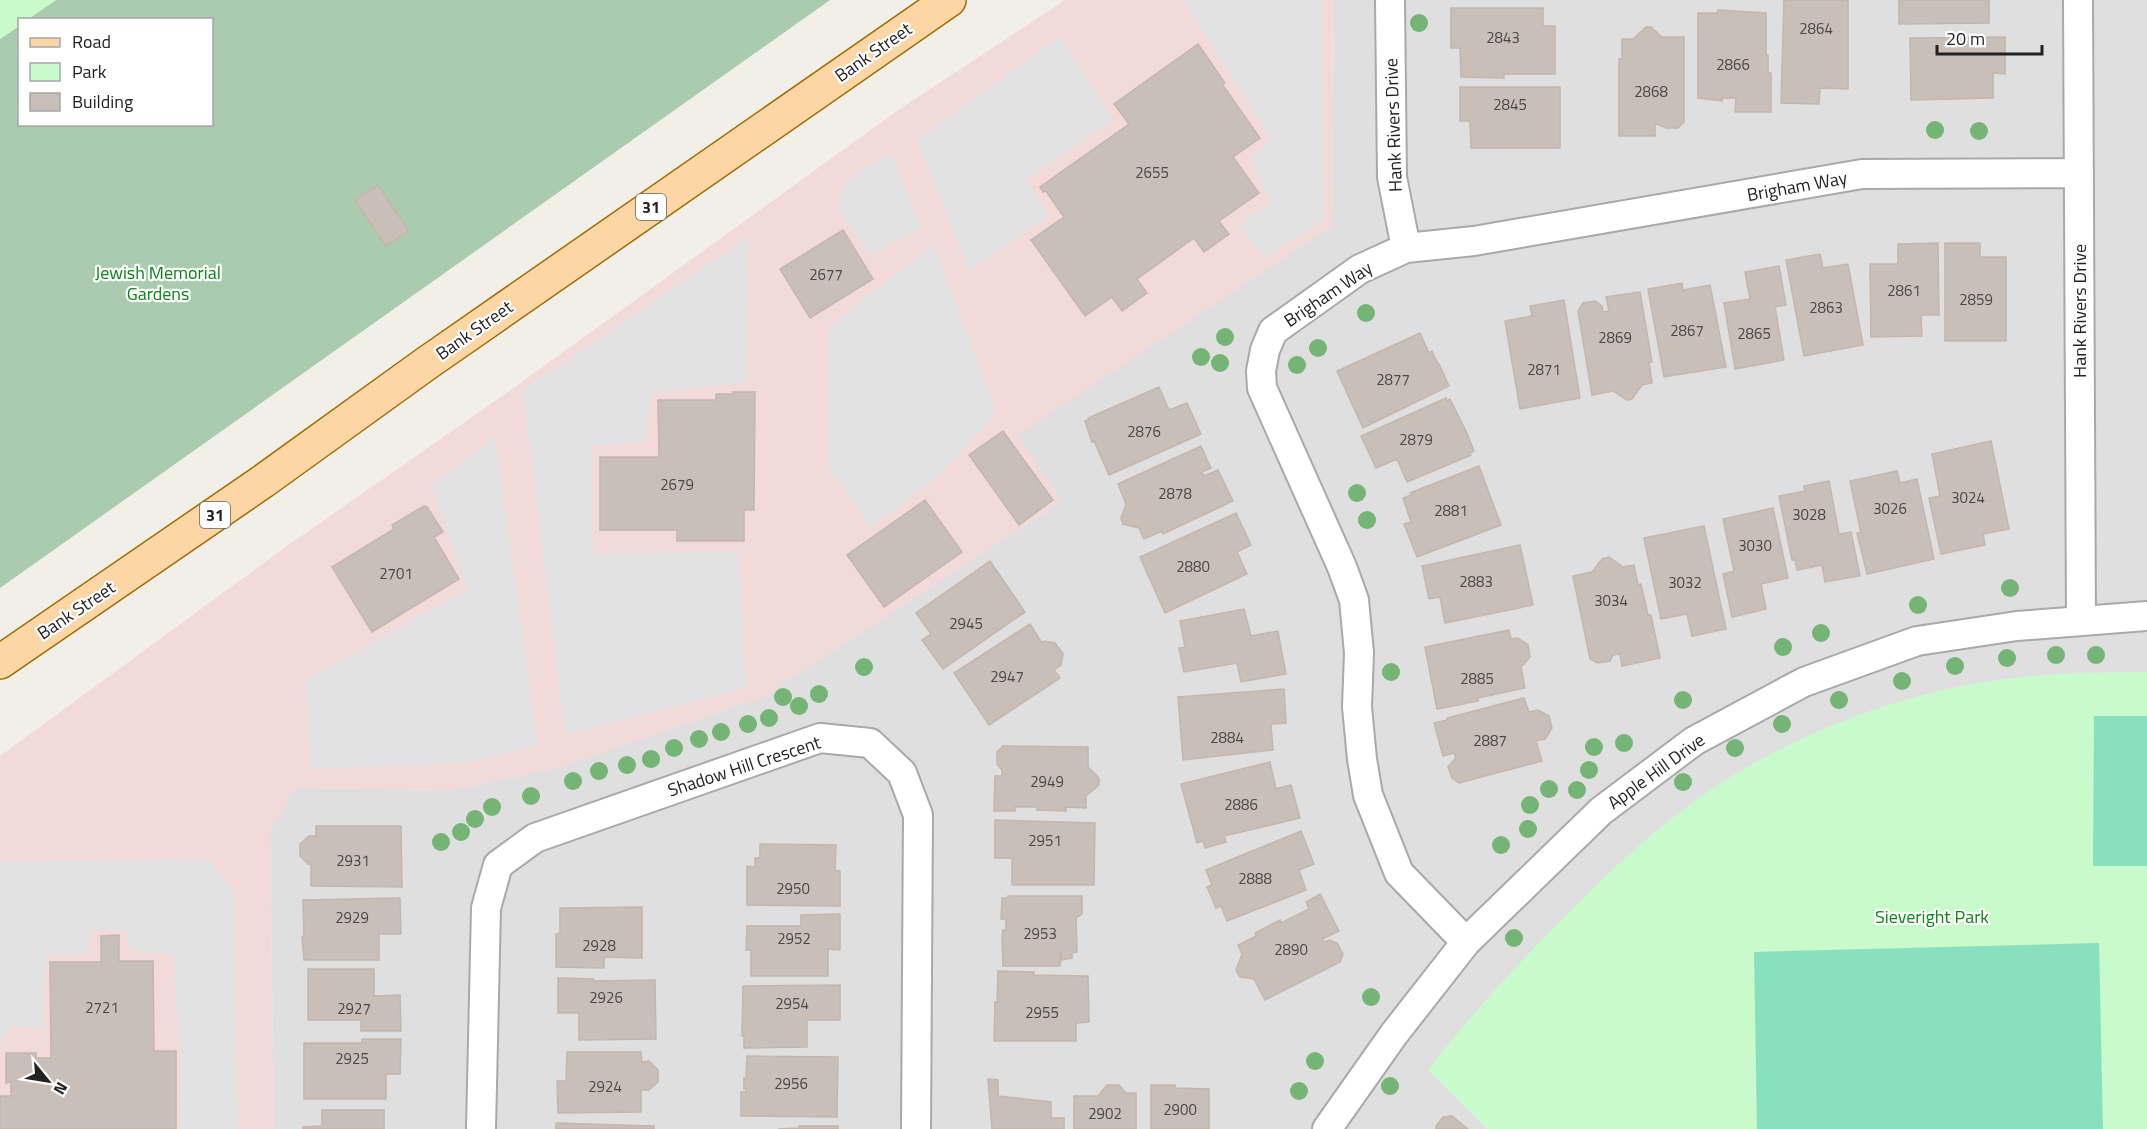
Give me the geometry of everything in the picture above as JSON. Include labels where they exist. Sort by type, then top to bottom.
[{"type":"main road","name":"Bank Street","points":[[0,662],[262,482],[426,363],[949,0]]},
{"type":"street","name":"Hank Rivers Drive","points":[[1390,0],[1392,177],[1406,248]]},
{"type":"street","name":"Hank Rivers Drive","points":[[2078,0],[2081,621]]},
{"type":"street","name":"Brigham Way","points":[[1466,942],[1399,873],[1368,795],[1357,707],[1359,653],[1354,600],[1342,567],[1262,388],[1261,371],[1265,350],[1272,332],[1360,269],[1406,248],[1474,241],[1862,174],[2079,173]]},
{"type":"street","name":"Apple Hill Drive","points":[[1327,1129],[1394,1034],[1466,942],[1601,811],[1694,741],[1804,682],[1917,640],[2017,626],[2147,616]]},
{"type":"street","name":"Shadow Hill Crescent","points":[[481,1129],[486,908],[498,865],[535,838],[820,738],[870,743],[902,773],[918,815],[916,1129]]},
{"type":"shaded area","points":[[1065,0],[1334,0],[1332,226],[1018,435],[1062,501],[762,697],[557,768],[452,790],[295,788],[270,832],[274,1129],[0,1129],[0,756],[287,546],[508,392],[897,111]]},
{"type":"shaded area","points":[[1183,0],[1322,0],[1324,220],[1264,258],[1239,225],[1272,202],[1249,159],[1271,139]]},
{"type":"shaded area","points":[[1334,0],[2147,0],[2147,1129],[274,1129],[270,832],[295,788],[452,790],[557,768],[762,697],[1062,501],[1017,435],[1332,226]]},
{"type":"shaded area","points":[[1060,36],[1113,120],[1026,180],[1049,216],[969,271],[917,140]]},
{"type":"shaded area","points":[[891,153],[922,228],[871,256],[838,210],[844,182]]},
{"type":"shaded area","points":[[749,236],[746,382],[652,393],[644,442],[592,446],[593,553],[739,552],[746,688],[565,735],[523,390]]},
{"type":"shaded area","points":[[934,244],[997,413],[936,478],[871,528],[828,466],[828,327]]},
{"type":"shaded area","points":[[495,436],[538,745],[465,763],[311,769],[305,679],[468,590],[431,486]]},
{"type":"shaded area","points":[[207,859],[233,887],[238,1129],[179,1129],[180,1054],[173,954],[129,950],[128,930],[91,930],[88,953],[46,955],[43,1027],[13,1027],[0,1041],[0,862]]},
{"type":"green space","points":[[0,0],[56,0],[29,18],[18,18],[18,27],[0,39]]},
{"type":"green space","name":"Jewish Memorial Gardens","points":[[56,0],[830,0],[0,588],[0,39],[18,27],[18,126],[213,126],[213,18],[29,18]]},
{"type":"green space","name":"Sieveright Park","points":[[2147,672],[2147,1129],[1487,1129],[1428,1070],[1511,973],[1629,854],[1703,795],[1772,753],[1884,706],[1962,686],[2054,674]]},
{"type":"green space","points":[[2094,716],[2147,716],[2147,866],[2093,866]]},
{"type":"green space","points":[[2099,943],[2103,1129],[1757,1129],[1754,952]]},
{"type":"building","points":[[1784,0],[1848,0],[1848,89],[1820,88],[1819,104],[1781,103]]},
{"type":"building","points":[[1899,0],[1989,0],[1989,23],[1899,24]]},
{"type":"building","points":[[1451,8],[1543,8],[1543,26],[1555,26],[1555,74],[1504,74],[1504,78],[1461,77],[1460,48],[1451,48]]},
{"type":"building","points":[[1718,10],[1766,13],[1766,55],[1768,55],[1768,73],[1771,73],[1771,112],[1735,112],[1736,98],[1722,98],[1722,101],[1698,98],[1698,13],[1717,13]]},
{"type":"building","points":[[1646,27],[1651,27],[1662,37],[1684,37],[1684,122],[1678,128],[1666,128],[1655,123],[1655,136],[1619,136],[1619,59],[1622,59],[1622,39],[1633,39]]},
{"type":"building","points":[[2005,37],[2005,74],[1993,73],[1993,98],[1911,100],[1910,38]]},
{"type":"building","points":[[1198,44],[1225,83],[1222,84],[1260,138],[1233,157],[1259,193],[1219,221],[1229,234],[1204,252],[1194,238],[1137,279],[1147,293],[1122,311],[1112,297],[1085,316],[1031,240],[1064,217],[1046,191],[1043,192],[1040,187],[1129,124],[1114,104]]},
{"type":"building","points":[[1460,87],[1560,87],[1560,148],[1471,148],[1470,121],[1460,121]]},
{"type":"building","points":[[378,185],[409,231],[386,246],[355,200]]},
{"type":"building","points":[[843,230],[873,279],[810,318],[780,269]]},
{"type":"building","points":[[1938,243],[1939,315],[1921,315],[1922,336],[1871,337],[1870,264],[1898,264],[1898,244]]},
{"type":"building","points":[[1945,243],[1980,243],[1980,257],[2006,257],[2006,341],[1945,341]]},
{"type":"building","points":[[1820,254],[1823,268],[1848,264],[1863,345],[1804,356],[1786,260]]},
{"type":"building","points":[[1779,266],[1786,305],[1775,307],[1784,360],[1735,369],[1724,303],[1750,299],[1745,272]]},
{"type":"building","points":[[1682,283],[1683,290],[1710,285],[1726,367],[1664,377],[1648,289]]},
{"type":"building","points":[[1640,292],[1652,362],[1649,362],[1652,383],[1642,385],[1632,399],[1627,400],[1613,391],[1592,395],[1578,311],[1583,303],[1595,301],[1602,306],[1603,312],[1609,311],[1606,297]]},
{"type":"building","points":[[1564,300],[1580,398],[1520,409],[1505,321],[1532,316],[1530,306]]},
{"type":"building","points":[[1420,333],[1429,353],[1432,351],[1449,386],[1363,428],[1337,371]]},
{"type":"building","points":[[1159,387],[1169,410],[1187,403],[1201,434],[1109,475],[1094,441],[1092,442],[1085,421]]},
{"type":"building","points":[[733,392],[755,392],[754,510],[744,510],[744,541],[677,541],[677,530],[600,530],[600,457],[659,457],[658,400],[716,400],[716,394],[733,394]]},
{"type":"building","points":[[1446,398],[1447,401],[1450,399],[1466,431],[1474,451],[1470,453],[1471,455],[1407,482],[1397,459],[1376,468],[1361,436]]},
{"type":"building","points":[[1003,431],[1053,500],[1019,525],[969,455]]},
{"type":"building","points":[[1991,441],[2009,529],[1983,534],[1985,545],[1941,554],[1929,498],[1940,496],[1932,454]]},
{"type":"building","points":[[1201,446],[1211,468],[1202,472],[1204,476],[1218,470],[1233,501],[1163,534],[1162,531],[1144,539],[1139,528],[1123,524],[1121,518],[1126,504],[1118,484]]},
{"type":"building","points":[[1479,466],[1501,525],[1417,557],[1404,524],[1411,522],[1403,498],[1411,495],[1410,493]]},
{"type":"building","points":[[1897,471],[1900,483],[1917,479],[1934,559],[1867,574],[1857,533],[1861,533],[1850,481]]},
{"type":"building","points":[[1829,481],[1839,534],[1851,532],[1860,576],[1825,582],[1822,565],[1797,570],[1795,560],[1792,560],[1779,496],[1805,491],[1804,486]]},
{"type":"building","points":[[925,500],[962,552],[884,607],[847,555]]},
{"type":"building","points":[[424,506],[427,507],[443,532],[434,537],[459,579],[372,632],[332,567],[394,529],[392,525]]},
{"type":"building","points":[[1773,508],[1788,578],[1761,584],[1766,609],[1732,617],[1723,574],[1734,571],[1723,519]]},
{"type":"building","points":[[1236,513],[1251,545],[1237,552],[1247,574],[1165,613],[1140,557]]},
{"type":"building","points":[[1704,526],[1726,629],[1692,636],[1687,614],[1661,619],[1644,538]]},
{"type":"building","points":[[1520,545],[1533,605],[1445,623],[1440,597],[1429,599],[1422,566]]},
{"type":"building","points":[[1609,557],[1623,567],[1634,565],[1648,615],[1651,615],[1660,658],[1622,666],[1620,654],[1613,655],[1610,661],[1598,663],[1590,659],[1573,576],[1592,572],[1602,559]]},
{"type":"building","points":[[990,561],[1025,612],[943,669],[922,640],[931,634],[916,613]]},
{"type":"building","points":[[1244,609],[1251,636],[1278,631],[1286,674],[1241,682],[1237,663],[1184,672],[1179,648],[1185,647],[1180,621]]},
{"type":"building","points":[[1030,624],[1042,643],[1044,641],[1055,643],[1063,654],[1061,665],[1054,670],[1060,678],[989,725],[954,673]]},
{"type":"building","points":[[1509,630],[1511,639],[1518,638],[1528,645],[1530,657],[1521,667],[1525,688],[1437,709],[1425,647]]},
{"type":"building","points":[[1284,689],[1286,723],[1271,724],[1273,750],[1183,760],[1178,697]]},
{"type":"building","points":[[1524,698],[1529,712],[1538,710],[1549,716],[1552,728],[1545,739],[1536,741],[1542,761],[1459,783],[1452,778],[1448,767],[1456,758],[1454,753],[1443,756],[1434,723]]},
{"type":"building","points":[[1003,746],[1088,747],[1088,767],[1099,778],[1099,785],[1086,796],[1086,808],[1066,807],[1066,811],[1015,807],[1015,811],[994,811],[995,776],[1002,776],[1002,770],[997,764],[997,752]]},
{"type":"building","points":[[1270,762],[1276,789],[1291,785],[1300,818],[1224,836],[1226,842],[1205,848],[1203,841],[1197,843],[1181,784]]},
{"type":"building","points":[[995,820],[1095,823],[1094,885],[1012,885],[1012,858],[995,858]]},
{"type":"building","points":[[316,826],[401,826],[402,887],[311,886],[311,864],[300,856],[300,844],[309,836],[316,836]]},
{"type":"building","points":[[1301,831],[1314,864],[1299,870],[1306,890],[1227,921],[1221,906],[1216,908],[1207,887],[1212,885],[1206,870]]},
{"type":"building","points":[[760,844],[836,845],[835,870],[840,871],[840,906],[747,905],[747,866],[755,867],[755,858],[760,858]]},
{"type":"building","points":[[1320,894],[1339,931],[1322,939],[1324,942],[1329,940],[1337,943],[1343,954],[1340,962],[1265,1000],[1254,979],[1240,977],[1236,970],[1242,954],[1238,945],[1280,920],[1281,923],[1309,909],[1306,902]]},
{"type":"building","points":[[1008,896],[1082,896],[1082,914],[1076,918],[1077,952],[1072,953],[1072,958],[1061,960],[1060,953],[1060,966],[1003,966],[1002,937],[1003,930],[1006,930],[1006,919],[1001,919],[1002,898],[1008,898]]},
{"type":"building","points":[[400,898],[401,934],[379,934],[379,960],[304,960],[303,900]]},
{"type":"building","points":[[642,907],[642,958],[604,957],[604,968],[556,967],[556,934],[560,933],[560,908]]},
{"type":"building","points":[[840,914],[840,950],[828,949],[828,976],[751,976],[751,950],[746,950],[747,926],[801,926],[801,915]]},
{"type":"building","points":[[119,935],[119,961],[153,961],[154,1051],[176,1051],[176,1129],[0,1129],[0,1096],[11,1096],[11,1082],[6,1083],[6,1053],[36,1053],[36,1058],[51,1058],[50,962],[101,962],[101,936]]},
{"type":"building","points":[[308,969],[374,969],[374,996],[400,995],[401,1031],[361,1031],[361,1020],[308,1020]]},
{"type":"building","points":[[998,971],[1034,972],[1034,975],[1088,976],[1089,1022],[1076,1023],[1076,1041],[994,1041]]},
{"type":"building","points":[[558,978],[593,979],[594,981],[655,980],[656,1039],[579,1040],[579,1013],[558,1013]]},
{"type":"building","points":[[840,985],[840,1020],[807,1020],[807,1047],[744,1048],[744,1036],[742,1036],[743,986]]},
{"type":"building","points":[[362,1039],[401,1039],[400,1074],[386,1074],[386,1099],[304,1099],[304,1043],[362,1043]]},
{"type":"building","points":[[567,1052],[641,1052],[642,1062],[649,1061],[658,1070],[658,1082],[649,1090],[641,1090],[641,1112],[558,1113],[557,1081],[566,1081]]},
{"type":"building","points":[[747,1056],[838,1057],[837,1117],[741,1116],[741,1092],[746,1092],[744,1078],[746,1078]]},
{"type":"building","points":[[988,1079],[998,1080],[998,1096],[1051,1102],[1051,1118],[1064,1118],[1064,1129],[992,1129]]},
{"type":"building","points":[[1107,1085],[1119,1085],[1126,1093],[1136,1093],[1136,1129],[1074,1129],[1074,1096],[1098,1096]]},
{"type":"building","points":[[1151,1085],[1209,1089],[1209,1129],[1151,1129]]},
{"type":"building","points":[[322,1110],[384,1110],[384,1129],[303,1129],[303,1127],[322,1126]]},
{"type":"building","points":[[1452,1116],[1468,1129],[1436,1129],[1443,1117]]},
{"type":"building","points":[[556,1123],[654,1126],[654,1129],[556,1129]]},
{"type":"building","points":[[799,1126],[838,1126],[838,1129],[778,1129],[800,1128]]}]
